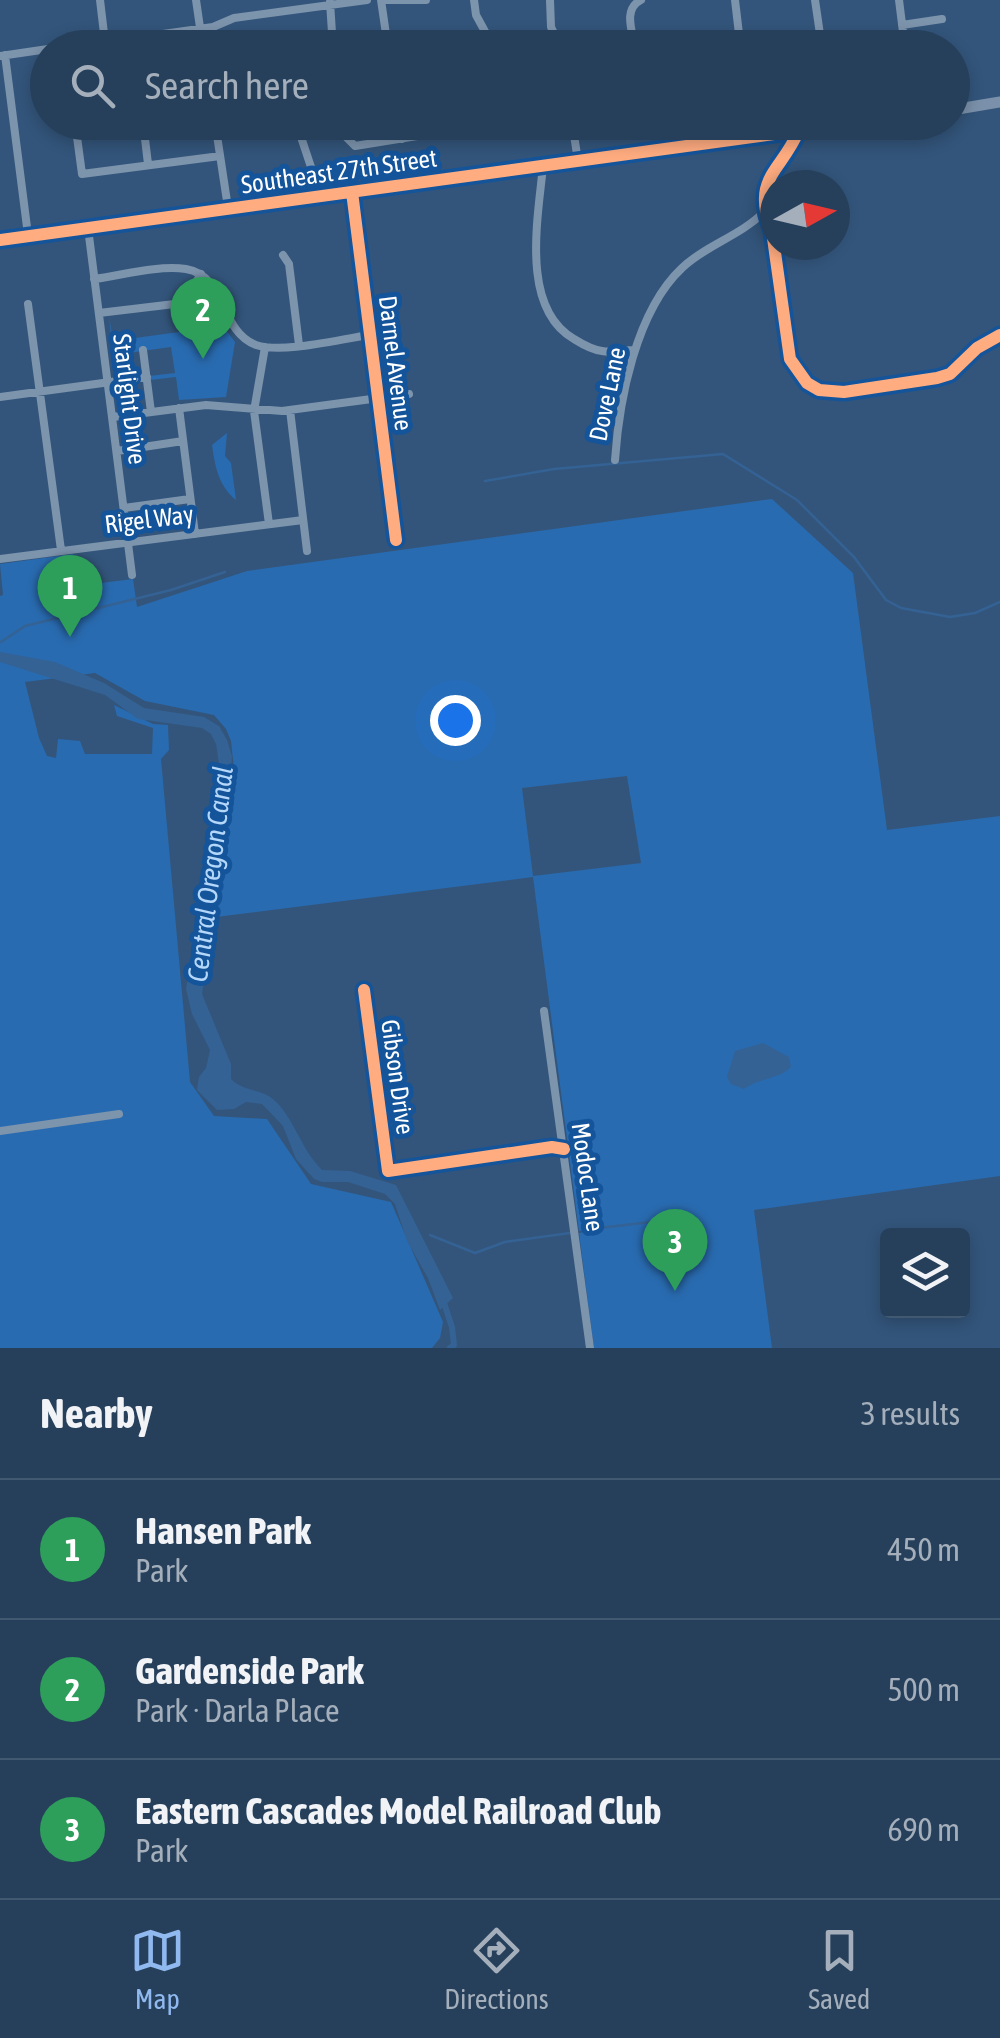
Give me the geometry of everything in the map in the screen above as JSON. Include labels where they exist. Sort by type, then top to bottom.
[{"type":"main road","points":[[970,107],[1000,102]]},
{"type":"main road","name":"Southeast 27th Street","points":[[0,240],[740,140]]},
{"type":"street","points":[[100,0],[104,30]]},
{"type":"street","points":[[196,0],[200,28]]},
{"type":"street","points":[[191,30],[234,18],[367,0]]},
{"type":"street","points":[[386,30],[383,0],[426,0]]},
{"type":"street","points":[[474,0],[484,30]]},
{"type":"street","points":[[550,0],[552,30]]},
{"type":"street","points":[[632,30],[629,11],[641,0]]},
{"type":"street","points":[[735,0],[739,30]]},
{"type":"street","points":[[815,0],[819,30]]},
{"type":"street","points":[[898,0],[902,30]]},
{"type":"street","points":[[330,2],[332,30]]},
{"type":"street","points":[[902,25],[942,20]]},
{"type":"street","points":[[28,236],[2,55],[30,52]]},
{"type":"street","points":[[77,140],[82,174],[220,156]]},
{"type":"street","points":[[145,140],[148,164]]},
{"type":"street","points":[[217,140],[228,208]]},
{"type":"street","points":[[302,140],[313,172],[315,197]]},
{"type":"street","points":[[349,140],[350,144],[392,140]]},
{"type":"street","points":[[575,140],[578,162]]},
{"type":"street","points":[[707,140],[708,144]]},
{"type":"street","points":[[772,170],[792,140]]},
{"type":"street","points":[[542,166],[536,242],[541,292],[548,316],[562,332],[601,352],[634,350]]},
{"type":"street","name":"Darnel Avenue","points":[[352,192],[396,540]]},
{"type":"street","name":"Dove Lane","points":[[614,460],[617,426],[634,350],[666,287],[683,267],[760,216]]},
{"type":"street","name":"Starlight Drive","points":[[88,228],[132,575]]},
{"type":"street","points":[[283,255],[289,264],[299,344]]},
{"type":"street","points":[[776,260],[790,359],[807,383],[819,390],[844,392],[942,377],[1000,335]]},
{"type":"street","points":[[94,280],[175,268],[201,274],[219,297],[235,330],[247,341],[266,348],[370,335]]},
{"type":"street","points":[[98,314],[183,302],[201,274]]},
{"type":"street","points":[[28,304],[61,550]]},
{"type":"street","points":[[266,348],[254,411],[269,524]]},
{"type":"street","points":[[144,350],[151,412]]},
{"type":"street","points":[[0,397],[147,377]]},
{"type":"street","points":[[112,417],[226,404],[254,411],[290,410],[409,394]]},
{"type":"street","points":[[179,408],[195,534]]},
{"type":"street","points":[[290,410],[308,551]]},
{"type":"street","points":[[116,450],[183,441]]},
{"type":"street","points":[[124,508],[190,499]]},
{"type":"street","name":"Rigel Way","points":[[0,559],[303,520]]},
{"type":"street","name":"Gibson Drive","points":[[364,990],[388,1171],[552,1147],[564,1149]]},
{"type":"street","name":"Modoc Lane","points":[[544,1011],[590,1348]]},
{"type":"street","points":[[0,1131],[119,1114]]},
{"type":"shaded area","points":[[109,316],[113,341],[223,326],[235,342],[226,397],[179,400],[176,377],[150,380],[149,376],[175,373],[171,347],[114,355],[115,376]]},
{"type":"shaded area","points":[[227,433],[225,456],[231,463],[236,500],[221,482],[212,445]]},
{"type":"shaded area","points":[[772,499],[853,573],[887,830],[1000,816],[1000,1176],[754,1210],[772,1348],[594,1348],[579,1233],[599,1230],[579,1231],[533,877],[216,917],[234,769],[226,729],[214,715],[145,701],[95,673],[25,682],[47,756],[56,758],[58,739],[80,741],[85,754],[152,754],[153,728],[117,716],[114,705],[153,724],[168,725],[169,750],[161,759],[190,1082],[214,1116],[267,1119],[311,1184],[391,1202],[443,1322],[440,1338],[432,1348],[0,1348],[0,564],[73,554],[77,586],[133,579],[137,607],[247,571]],"holes":[[[627,776],[641,863],[533,876],[522,788]]]},
{"type":"water","points":[[0,652],[55,662],[104,683],[144,708],[204,717],[219,726],[232,756],[226,840],[202,994],[231,1064],[231,1079],[273,1099],[322,1170],[350,1171],[396,1185],[453,1298],[440,1310],[407,1241],[395,1204],[385,1194],[348,1182],[314,1179],[296,1159],[283,1126],[262,1104],[246,1102],[234,1109],[217,1110],[197,1090],[210,1050],[192,1014],[186,989],[210,817],[219,794],[220,770],[211,734],[202,728],[138,719],[105,695],[0,662]]},
{"type":"water","points":[[763,1043],[789,1057],[791,1067],[744,1089],[731,1084],[727,1077],[735,1051]]},
{"type":"waterway","points":[[485,481],[554,469],[723,454],[797,500],[854,557],[886,600],[901,608],[950,617],[975,613],[1000,602]]},
{"type":"waterway","points":[[1,642],[25,626],[171,590],[225,572]]},
{"type":"waterway","points":[[582,1230],[676,1219],[679,1224]]},
{"type":"waterway","points":[[430,1235],[475,1253],[505,1242],[570,1233]]},
{"type":"waterway","name":"Central Oregon Canal","points":[[443,1300],[452,1327],[454,1345],[450,1348]]},
{"type":"cycle path","points":[[0,240],[731,140]]},
{"type":"cycle path","points":[[794,140],[771,177],[765,199],[790,359],[807,383],[819,390],[844,392],[937,378],[950,374],[977,348],[1000,335]]},
{"type":"cycle path","points":[[352,192],[396,540]]},
{"type":"cycle path","points":[[364,990],[388,1171],[552,1147],[564,1149]]},
{"type":"place","name":"Gardenside Park","points":[[203,359]]},
{"type":"place","name":"Hansen Park","points":[[70,637]]},
{"type":"place","name":"Eastern Cascades Model Railroad Club","points":[[675,1291]]}]
